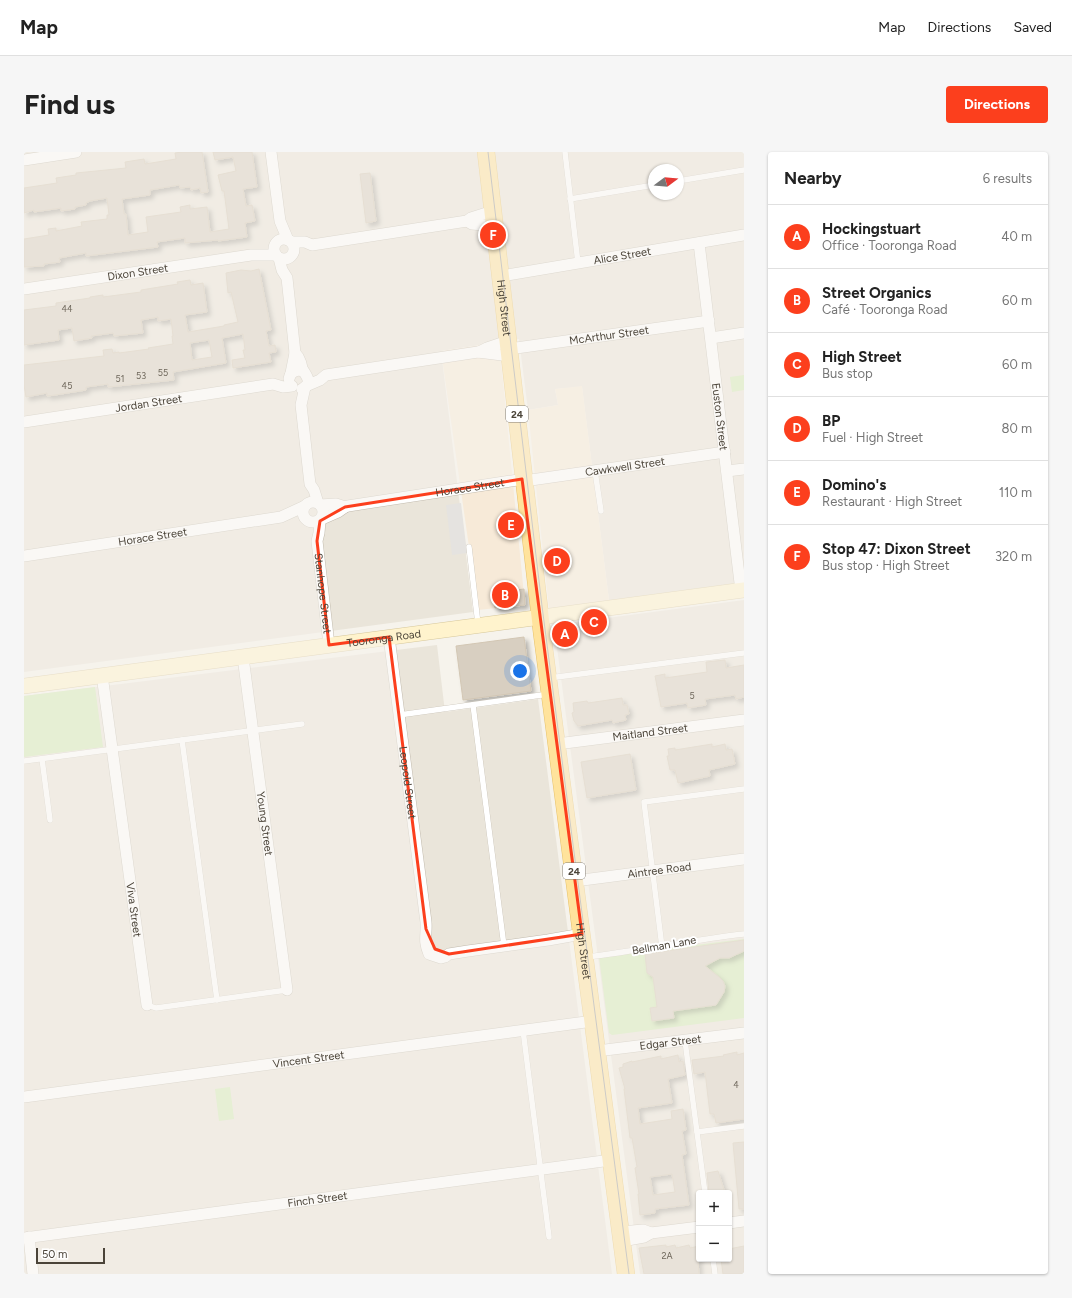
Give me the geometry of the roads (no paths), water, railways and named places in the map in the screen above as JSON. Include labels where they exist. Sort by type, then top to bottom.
[{"type":"main road","name":"High Street","points":[[486,152],[540,617],[626,1274]]},
{"type":"main road","name":"Tooronga Road","points":[[24,686],[743,590]]},
{"type":"street","points":[[24,160],[76,152]]},
{"type":"street","points":[[272,152],[280,221],[278,228],[277,250],[282,270],[287,278]]},
{"type":"street","points":[[277,250],[285,259],[305,250],[312,245],[467,221],[471,218],[494,218]]},
{"type":"street","points":[[280,221],[284,226],[294,248],[287,278],[295,352],[296,383],[302,405],[310,484],[314,490],[313,504],[303,513],[314,520],[324,511],[313,504]]},
{"type":"street","name":"Alice Street","points":[[501,276],[744,235]]},
{"type":"street","points":[[277,250],[283,239],[305,242],[312,245]]},
{"type":"street","name":"Euston Street","points":[[699,243],[743,590]]},
{"type":"street","name":"Dixon Street","points":[[24,289],[277,250]]},
{"type":"street","name":"McArthur Street","points":[[509,349],[709,321]]},
{"type":"street","points":[[711,338],[744,333]]},
{"type":"street","points":[[296,383],[320,380],[326,375],[478,352],[487,348],[509,349]]},
{"type":"street","points":[[295,352],[308,379],[296,383]]},
{"type":"street","name":"Jordan Street","points":[[24,422],[273,384],[283,387],[296,383],[297,370],[304,371]]},
{"type":"street","points":[[304,371],[319,372],[326,375]]},
{"type":"street","name":"Cawkwell Street","points":[[524,480],[725,452]]},
{"type":"street","points":[[727,471],[744,469]]},
{"type":"street","name":"Horace Street","points":[[281,517],[314,520],[338,512],[345,507],[524,480]]},
{"type":"street","name":"Horace Street","points":[[24,556],[281,517],[313,504],[336,504],[345,507]]},
{"type":"street","name":"Stanhope Street","points":[[314,520],[319,534],[317,541],[328,645]]},
{"type":"street","name":"Leopold Street","points":[[389,637],[426,929],[432,952],[449,954],[582,934]]},
{"type":"street","name":"Young Street","points":[[243,657],[287,990]]},
{"type":"street","name":"Viva Street","points":[[102,675],[147,1005]]},
{"type":"street","name":"Maitland Street","points":[[557,744],[744,720]]},
{"type":"street","name":"Aintree Road","points":[[575,881],[744,859]]},
{"type":"street","name":"Vincent Street","points":[[24,1097],[593,1021]]},
{"type":"street","name":"Edgar Street","points":[[597,1051],[744,1033]]},
{"type":"street","name":"Finch Street","points":[[26,1238],[612,1160]]},
{"type":"street","points":[[732,1223],[744,1221]]},
{"type":"street","points":[[621,1236],[643,1230],[651,1233],[696,1227]]},
{"type":"street","points":[[26,1238],[33,1274]]},
{"type":"lane","points":[[565,152],[578,263]]},
{"type":"lane","points":[[684,180],[744,170]]},
{"type":"lane","points":[[570,199],[648,186]]},
{"type":"lane","points":[[595,471],[601,511]]},
{"type":"lane","points":[[469,547],[478,625]]},
{"type":"lane","points":[[399,715],[473,705],[550,686],[744,653]]},
{"type":"lane","points":[[473,705],[504,946]]},
{"type":"lane","points":[[24,761],[302,724]]},
{"type":"lane","points":[[182,740],[217,1000]]},
{"type":"lane","points":[[42,759],[50,820]]},
{"type":"lane","points":[[662,947],[644,802],[744,789]]},
{"type":"lane","name":"Bellman Lane","points":[[585,957],[662,947],[699,939],[744,934]]},
{"type":"lane","name":"Viva Street","points":[[147,1005],[156,1008],[287,990]]},
{"type":"lane","points":[[523,1030],[550,1237]]},
{"type":"lane","points":[[684,1041],[705,1190]]},
{"type":"lane","points":[[697,1132],[744,1126]]},
{"type":"lane","points":[[713,1262],[715,1274]]},
{"type":"tram line","points":[[488,152],[542,606],[629,1274]]},
{"type":"place","name":"Stop 47: Dixon Street","points":[[493,235]]},
{"type":"place","name":"Domino's","points":[[511,525]]},
{"type":"place","name":"BP","points":[[557,561]]},
{"type":"place","name":"Street Organics","points":[[505,595]]},
{"type":"place","name":"High Street","points":[[594,622]]},
{"type":"place","name":"Hockingstuart","points":[[565,634]]}]
